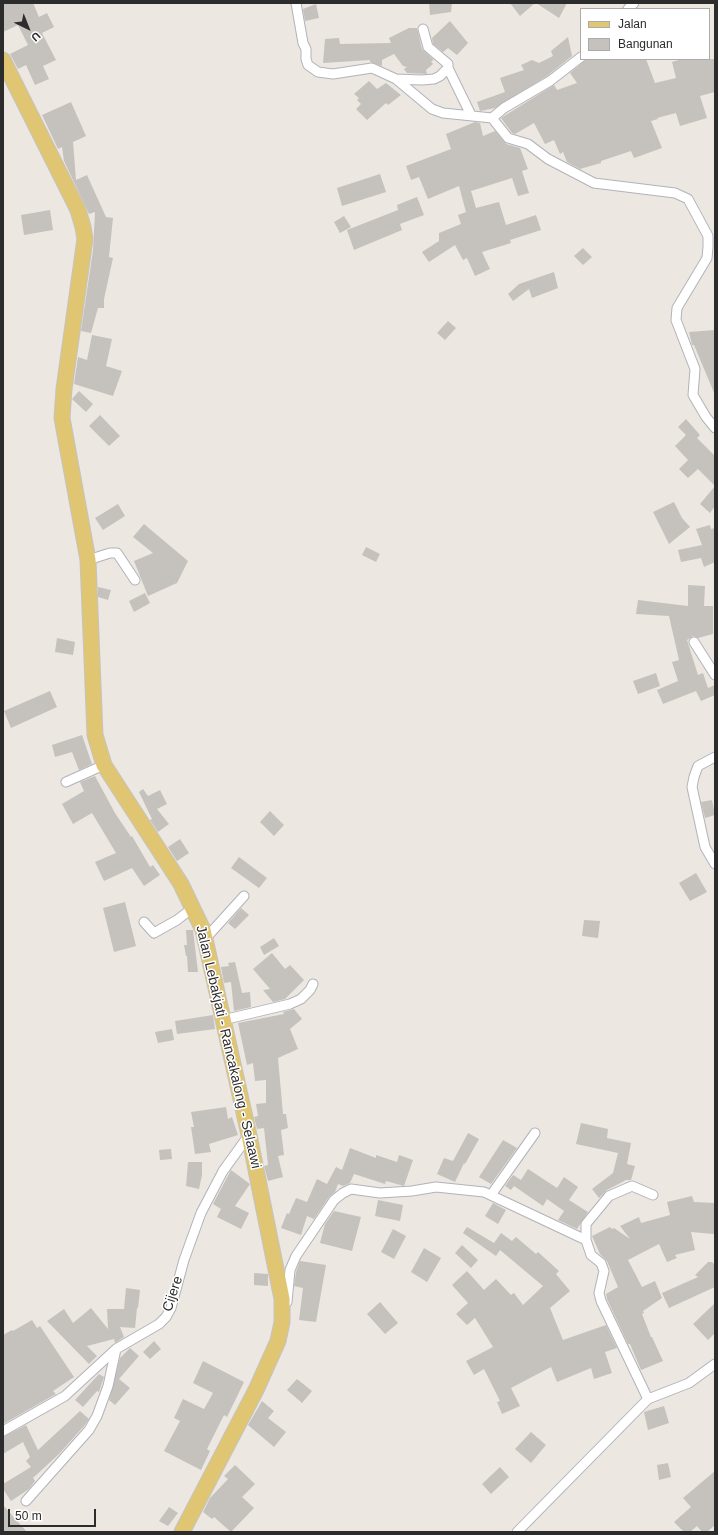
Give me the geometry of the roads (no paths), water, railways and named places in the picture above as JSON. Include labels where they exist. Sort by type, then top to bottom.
[{"type":"main road","name":"Jalan Lebakjati - Rancakalong - Selaawi","points":[[3,60],[78,210],[85,239],[64,389],[62,418],[88,560],[94,734],[104,765],[181,884],[194,907],[203,930],[249,1135],[278,1273],[282,1299],[282,1322],[278,1341],[256,1390],[182,1532]]},
{"type":"street","points":[[296,3],[302,43],[306,49],[306,59],[308,65],[318,72],[333,74],[372,68],[396,79],[432,109],[443,113],[492,118],[508,138],[528,144],[548,159],[594,183],[675,193],[682,195],[691,204],[708,236],[707,258],[677,308],[676,320],[694,369],[693,395],[706,417],[715,428]]},
{"type":"street","points":[[423,29],[428,47],[448,64],[448,68],[471,115]]},
{"type":"street","points":[[492,118],[504,108],[550,81],[580,57]]},
{"type":"street","points":[[396,79],[422,80],[434,78],[440,76],[448,68]]},
{"type":"street","points":[[88,560],[110,553],[117,553],[135,580]]},
{"type":"street","points":[[694,642],[715,675]]},
{"type":"street","points":[[715,757],[698,766],[692,787],[705,847],[715,864]]},
{"type":"street","points":[[66,782],[104,765]]},
{"type":"street","points":[[205,939],[244,896]]},
{"type":"street","points":[[144,922],[154,933],[177,920],[194,907]]},
{"type":"street","points":[[223,1020],[290,1004],[301,999],[310,990],[313,984]]},
{"type":"street","points":[[491,1195],[535,1133]]},
{"type":"street","name":"Cijere","points":[[3,1431],[65,1396],[116,1349],[159,1324],[166,1317],[171,1308],[184,1260],[201,1213],[223,1171],[249,1135]]},
{"type":"street","points":[[648,1399],[602,1302],[599,1293],[604,1271],[601,1263],[591,1255],[586,1240],[586,1224],[609,1196],[632,1186],[653,1195]]},
{"type":"street","points":[[282,1322],[287,1309],[292,1263],[334,1200],[343,1193],[352,1189],[380,1193],[412,1191],[436,1187],[484,1192],[586,1240]]},
{"type":"street","points":[[26,1501],[89,1430],[97,1416],[108,1386],[116,1349]]},
{"type":"street","points":[[517,1532],[648,1399],[689,1383],[715,1364]]}]
